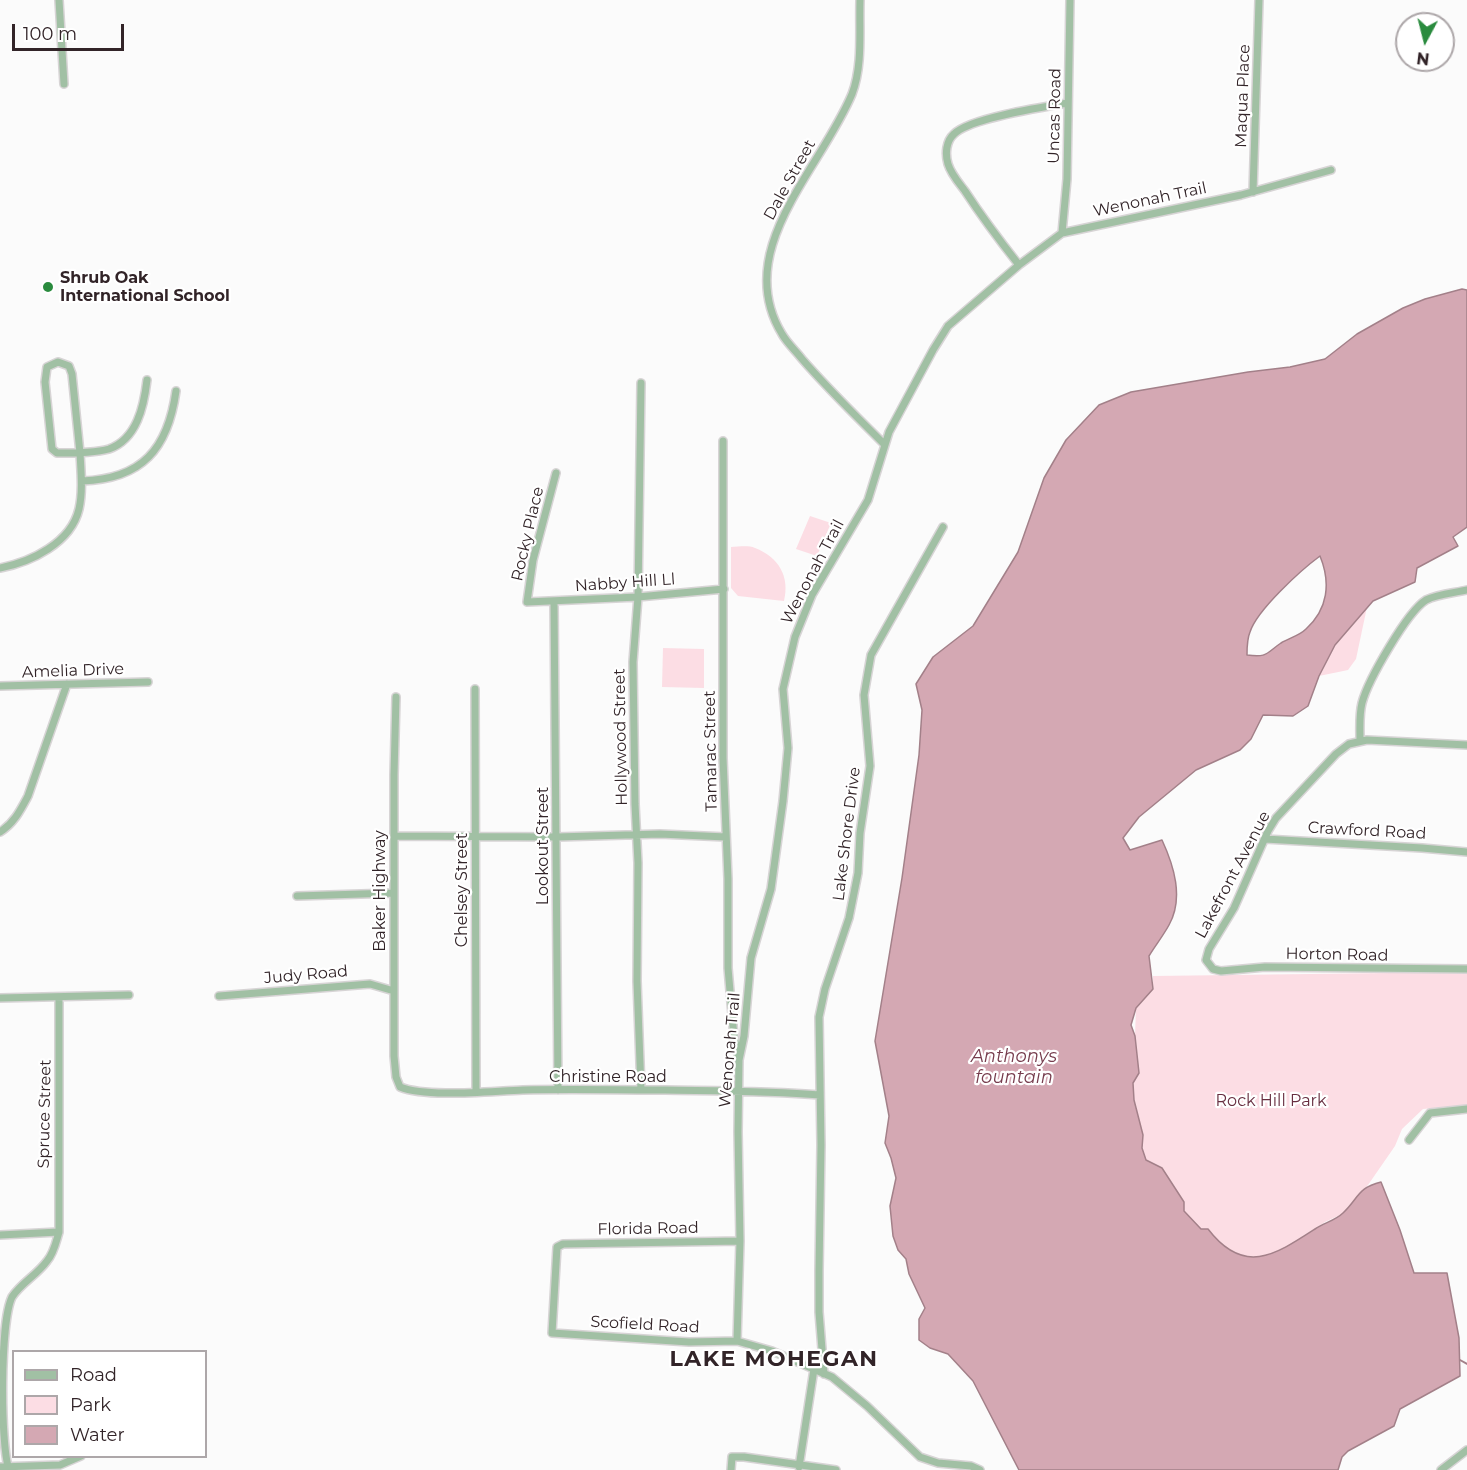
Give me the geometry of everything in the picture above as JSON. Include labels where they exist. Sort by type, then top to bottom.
[{"type":"street","points":[[59,0],[64,84]]},
{"type":"street","name":"Dale Street","points":[[860,0],[857,79],[852,95],[786,211],[775,236],[767,269],[767,299],[782,335],[842,402],[884,444]]},
{"type":"street","name":"Uncas Road","points":[[1062,233],[1067,179],[1070,0]]},
{"type":"street","name":"Maqua Place","points":[[1253,192],[1259,0]]},
{"type":"street","points":[[1019,265],[988,226],[949,167],[948,143],[953,134],[966,126],[1008,114],[1068,103]]},
{"type":"street","name":"Wenonah Trail","points":[[737,1341],[740,1241],[739,1060],[744,1036],[751,958],[771,890],[783,801],[788,748],[783,689],[795,637],[812,595],[868,500],[884,444],[948,326],[1019,265],[1062,233],[1253,192],[1331,170]]},
{"type":"street","points":[[0,568],[29,559],[46,550],[62,538],[72,526],[78,512],[82,481],[80,453],[72,374],[66,364],[58,362],[47,367],[45,382],[52,449],[57,453],[80,453],[112,448],[128,435],[140,416],[147,380]]},
{"type":"street","name":"Hollywood Street","points":[[641,383],[638,597],[633,662],[638,863],[637,981],[641,1090]]},
{"type":"street","points":[[82,481],[99,480],[131,471],[155,452],[168,426],[176,391]]},
{"type":"street","name":"Tamarac Street","points":[[723,441],[723,758],[728,968],[734,1037],[739,1060]]},
{"type":"street","name":"Rocky Place","points":[[527,602],[533,560],[556,473]]},
{"type":"street","name":"Lake Shore Drive","points":[[825,1374],[819,1281],[821,1006],[834,958],[849,918],[858,873],[860,833],[870,766],[864,695],[871,655],[943,527]]},
{"type":"street","name":"Nabby Hill Ll","points":[[527,602],[638,597],[724,589]]},
{"type":"street","points":[[1467,590],[1425,601],[1417,607],[1403,626],[1365,692],[1360,717],[1360,740],[1467,745]]},
{"type":"street","name":"Lookout Street","points":[[554,601],[558,1090]]},
{"type":"street","name":"Amelia Drive","points":[[0,686],[148,682]]},
{"type":"street","points":[[0,832],[9,826],[19,814],[28,796],[67,684]]},
{"type":"street","name":"Chelsey Street","points":[[475,689],[476,1092]]},
{"type":"street","name":"Baker Highway","points":[[396,697],[393,893],[394,1056],[398,1084]]},
{"type":"street","name":"Lakefront Avenue","points":[[1208,966],[1206,960],[1209,949],[1234,908],[1276,818],[1336,754],[1349,744],[1360,740]]},
{"type":"street","points":[[394,836],[556,837],[637,834],[726,837]]},
{"type":"street","name":"Crawford Road","points":[[1265,839],[1467,852]]},
{"type":"street","points":[[297,896],[393,893]]},
{"type":"street","name":"Horton Road","points":[[1208,966],[1221,971],[1265,967],[1467,969]]},
{"type":"street","name":"Judy Road","points":[[219,996],[370,984],[394,991]]},
{"type":"street","points":[[0,998],[129,995]]},
{"type":"street","name":"Spruce Street","points":[[59,997],[59,1232]]},
{"type":"street","name":"Christine Road","points":[[398,1084],[407,1089],[448,1093],[641,1090],[779,1092],[820,1095]]},
{"type":"street","points":[[1409,1140],[1430,1113],[1467,1109]]},
{"type":"street","points":[[0,1235],[59,1232],[47,1262],[17,1290],[6,1309],[1,1360],[5,1468],[60,1465],[76,1458]]},
{"type":"street","name":"Florida Road","points":[[552,1333],[557,1247],[563,1244],[740,1241]]},
{"type":"street","name":"Scofield Road","points":[[552,1333],[689,1342],[737,1341],[771,1351],[832,1377],[867,1406],[920,1457],[938,1462],[953,1462],[980,1470]]},
{"type":"street","points":[[799,1468],[814,1369]]},
{"type":"street","points":[[1441,1470],[1467,1450]]},
{"type":"street","points":[[731,1470],[732,1457],[744,1456],[799,1468],[836,1470]]},
{"type":"green space","points":[[810,516],[831,523],[817,556],[796,549]]},
{"type":"green space","points":[[731,547],[755,548],[776,562],[784,576],[784,601],[738,596],[731,588]]},
{"type":"green space","points":[[1367,607],[1356,659],[1348,670],[1319,676],[1335,645]]},
{"type":"green space","points":[[663,648],[704,649],[704,688],[662,687]]},
{"type":"green space","name":"Rock Hill Park","points":[[1467,972],[1467,1105],[1423,1109],[1402,1129],[1395,1146],[1368,1185],[1342,1214],[1325,1222],[1285,1248],[1270,1255],[1255,1257],[1238,1255],[1220,1244],[1208,1229],[1201,1229],[1184,1211],[1162,1168],[1146,1160],[1142,1148],[1143,1135],[1134,1100],[1133,1083],[1139,1073],[1135,1036],[1136,1008],[1153,989],[1153,976]]},
{"type":"water","name":"Anthonys fountain","points":[[1462,289],[1467,290],[1467,527],[1453,537],[1458,546],[1417,568],[1415,582],[1373,601],[1335,645],[1319,676],[1308,706],[1293,716],[1263,715],[1251,739],[1240,750],[1196,770],[1139,817],[1123,838],[1130,850],[1162,840],[1170,860],[1177,893],[1169,925],[1149,956],[1153,989],[1136,1008],[1131,1025],[1135,1036],[1139,1073],[1133,1083],[1134,1100],[1143,1135],[1142,1148],[1146,1160],[1162,1168],[1184,1202],[1184,1211],[1201,1229],[1208,1229],[1221,1244],[1247,1257],[1273,1253],[1286,1247],[1333,1220],[1348,1208],[1363,1190],[1381,1182],[1414,1273],[1447,1273],[1459,1338],[1460,1376],[1400,1409],[1394,1426],[1348,1451],[1342,1457],[1338,1470],[1019,1470],[973,1381],[948,1354],[930,1348],[919,1340],[919,1319],[925,1308],[909,1274],[906,1259],[898,1250],[893,1236],[890,1206],[896,1178],[885,1143],[889,1116],[875,1041],[902,878],[919,755],[922,710],[916,684],[933,657],[973,626],[1018,552],[1044,478],[1066,440],[1099,405],[1131,392],[1290,367],[1325,359],[1357,334],[1403,308],[1425,299]],"holes":[[[1320,556],[1326,576],[1325,595],[1319,613],[1313,621],[1303,631],[1266,654],[1247,655],[1250,632],[1270,602],[1291,580]]]},
{"type":"waterway","points":[[1460,1360],[1467,1364]]},
{"type":"place","name":"Shrub Oak International School","points":[[48,287]]},
{"type":"district","name":"LAKE MOHEGAN","points":[[774,1360]]}]
